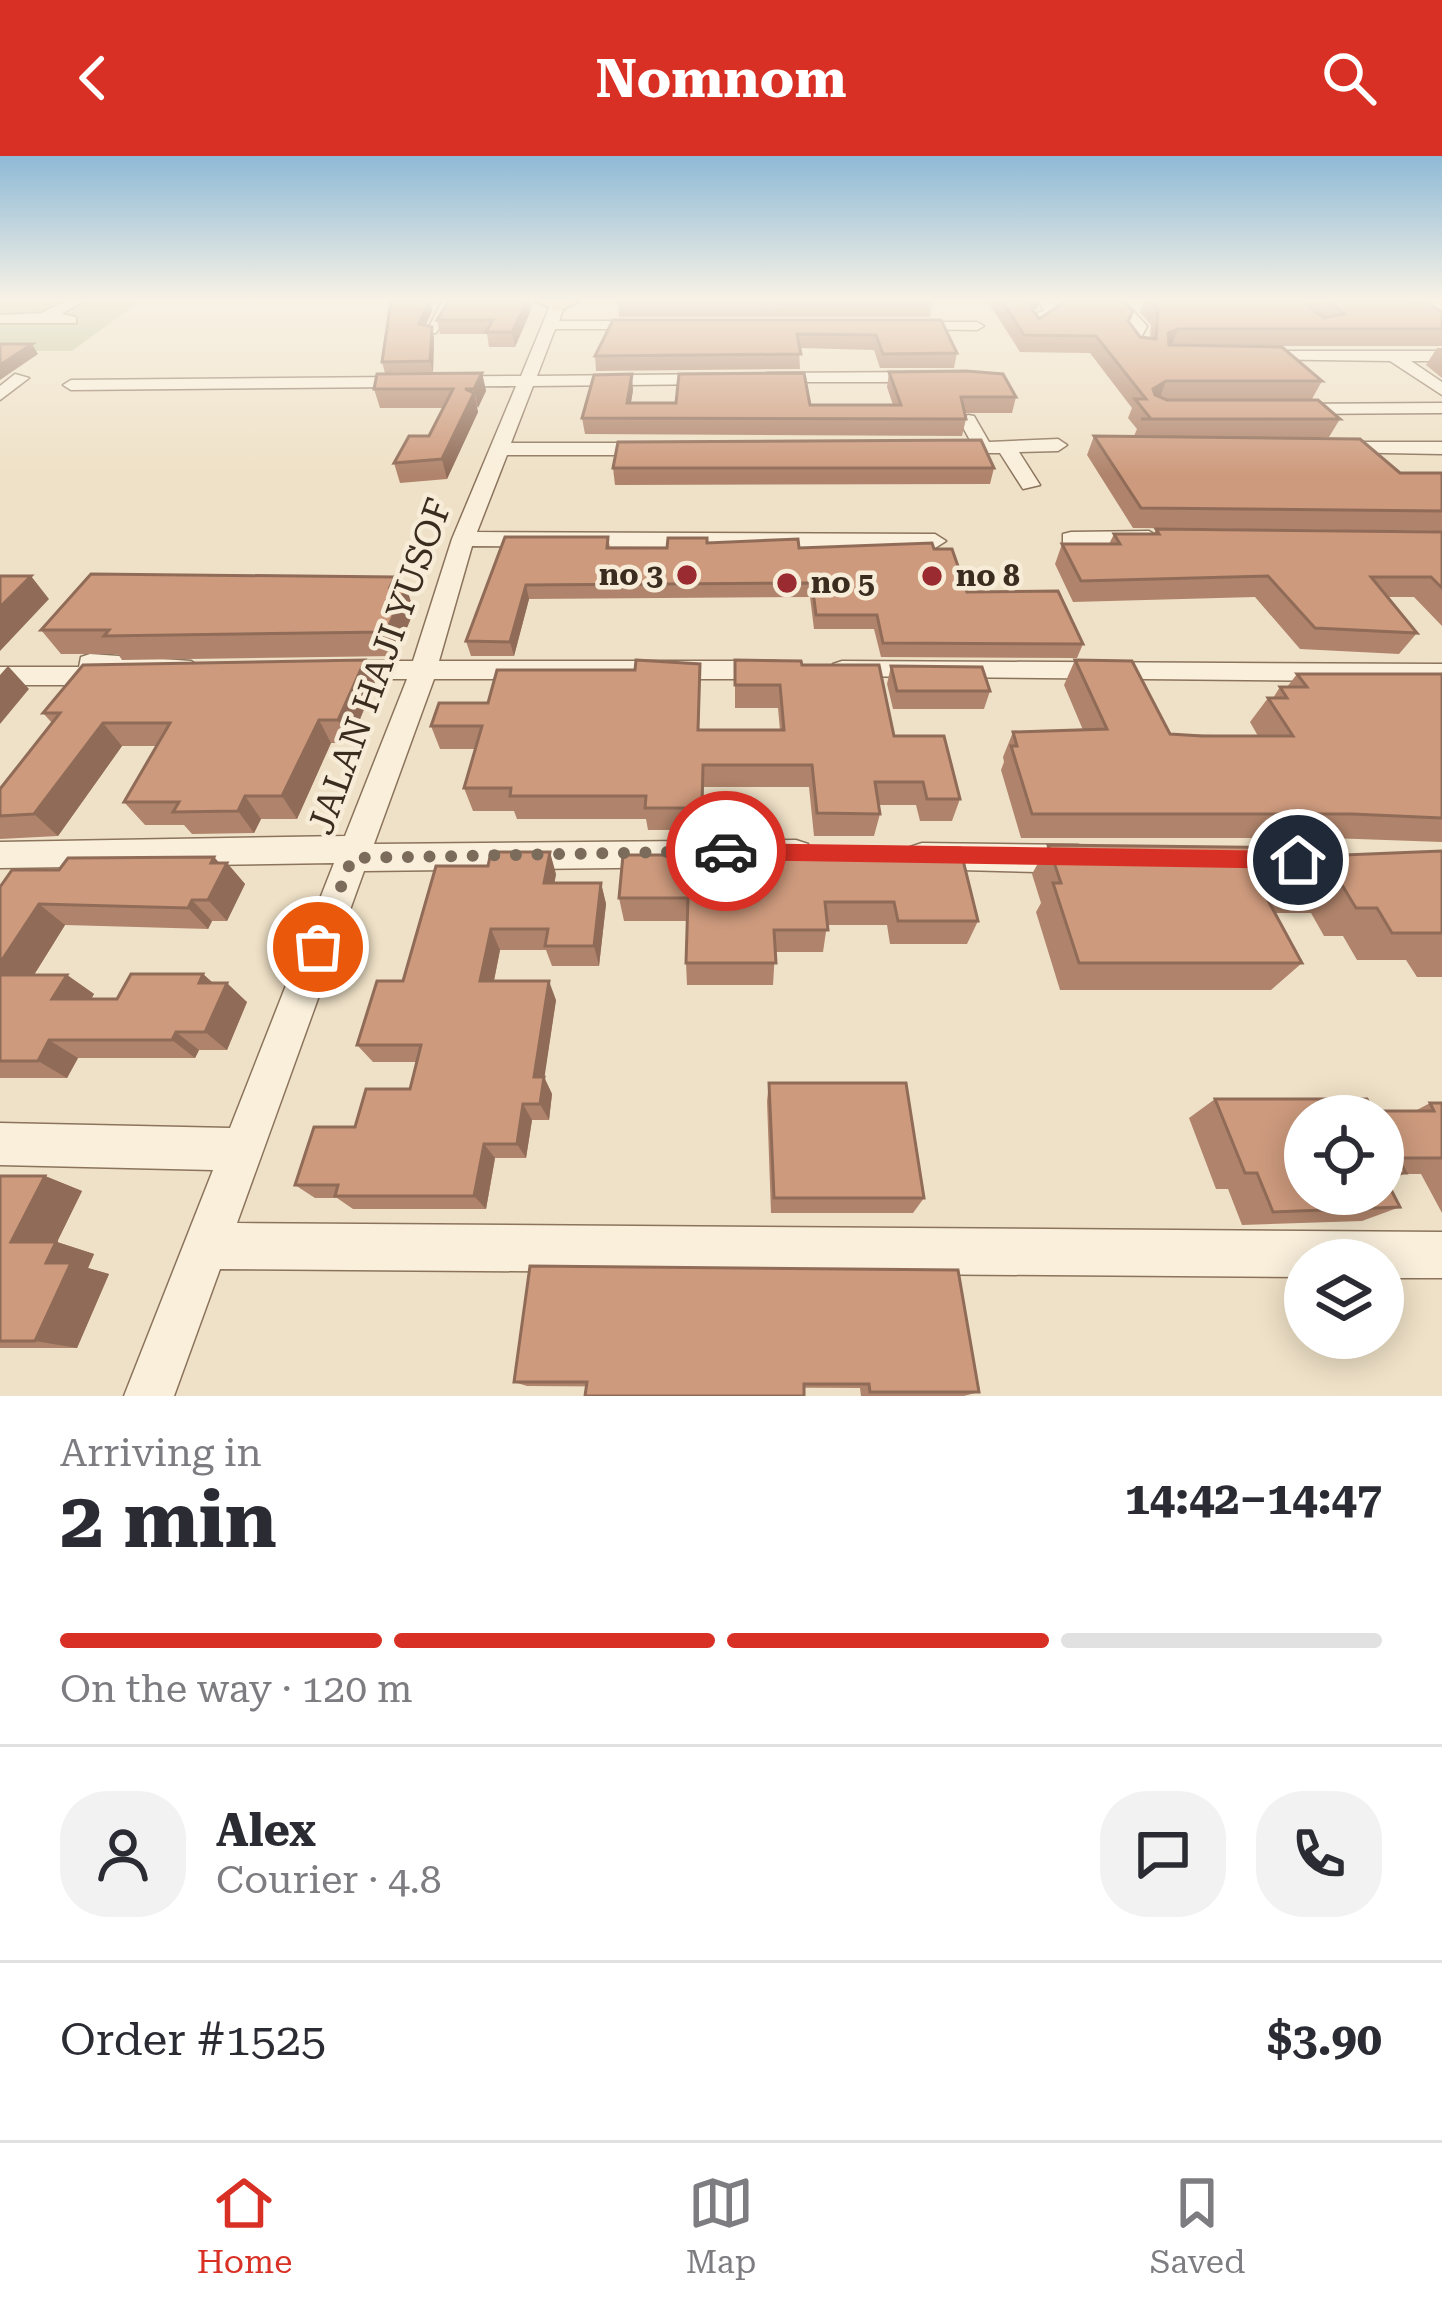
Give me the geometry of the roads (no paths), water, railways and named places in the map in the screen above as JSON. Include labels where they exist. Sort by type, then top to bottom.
[{"type":"street","name":"JALAN HAJI YUSOF","points":[[149,1396],[424,669],[463,539],[536,359]]},
{"type":"street","points":[[1398,359],[1442,390]]},
{"type":"street","points":[[71,385],[946,377]]},
{"type":"street","points":[[0,378],[21,378],[0,395]]},
{"type":"street","points":[[1277,409],[1442,408]]},
{"type":"street","points":[[968,420],[1030,485]]},
{"type":"street","points":[[938,449],[1058,445]]},
{"type":"street","points":[[1316,448],[1442,448]]},
{"type":"street","points":[[499,449],[683,449]]},
{"type":"street","points":[[1071,539],[1166,538]]},
{"type":"street","points":[[463,539],[935,541]]},
{"type":"street","points":[[0,663],[153,663],[208,671],[0,676]]},
{"type":"street","points":[[293,670],[1442,673]]},
{"type":"street","points":[[0,855],[838,854]]},
{"type":"street","points":[[884,855],[1111,859]]},
{"type":"street","points":[[0,1144],[241,1149]]},
{"type":"street","points":[[206,1246],[1442,1255]]},
{"type":"place","name":"no 3","points":[[687,575]]},
{"type":"place","name":"no 8","points":[[932,576]]},
{"type":"place","name":"no 5","points":[[787,583]]}]
